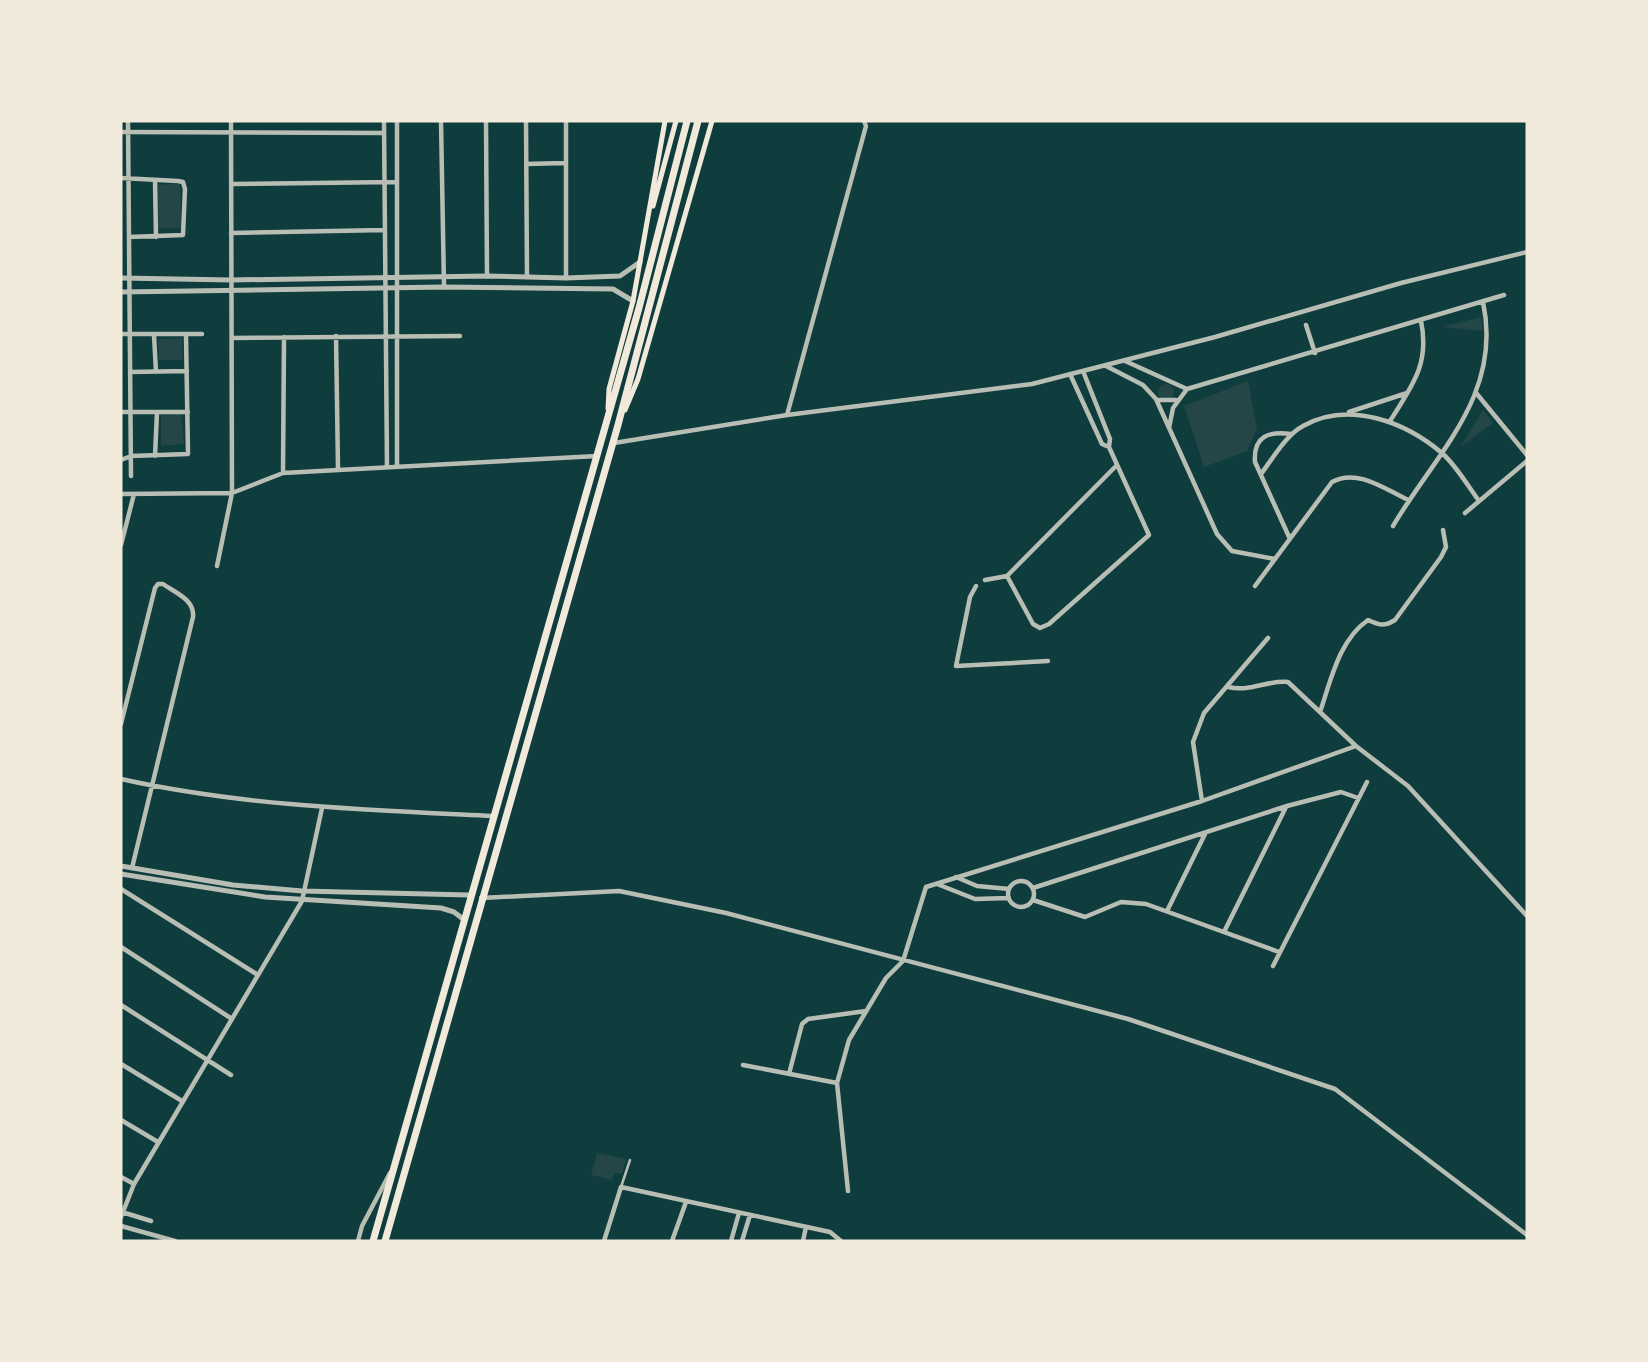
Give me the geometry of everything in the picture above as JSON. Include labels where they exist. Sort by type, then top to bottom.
[{"type":"highway","points":[[373,1241],[469,895],[608,419],[636,304],[687,121]]},
{"type":"highway","points":[[385,1241],[613,443],[698,121]]},
{"type":"main road","points":[[636,304],[640,262],[665,121]]},
{"type":"main road","points":[[647,223],[676,121]]},
{"type":"main road","points":[[618,425],[638,379],[705,148],[710,121]]},
{"type":"street","points":[[128,121],[131,476]]},
{"type":"street","points":[[217,566],[232,493],[231,121]]},
{"type":"street","points":[[384,121],[387,467]]},
{"type":"street","points":[[397,121],[397,467]]},
{"type":"street","points":[[441,121],[444,287]]},
{"type":"street","points":[[486,121],[487,276]]},
{"type":"street","points":[[527,121],[527,278]]},
{"type":"street","points":[[566,121],[566,278]]},
{"type":"street","points":[[787,415],[866,126],[864,121]]},
{"type":"street","points":[[121,132],[384,133]]},
{"type":"street","points":[[526,164],[565,163]]},
{"type":"street","points":[[121,178],[178,181],[183,182],[185,189],[183,235],[129,237]]},
{"type":"street","points":[[155,180],[156,237]]},
{"type":"street","points":[[231,184],[396,181]]},
{"type":"street","points":[[231,233],[385,230]]},
{"type":"street","points":[[613,443],[787,415],[1032,384],[1524,253]]},
{"type":"street","points":[[121,278],[566,278],[620,276],[640,262]]},
{"type":"street","points":[[121,292],[444,287],[613,289],[636,304]]},
{"type":"street","points":[[1169,428],[1178,399],[1187,390],[1504,295]]},
{"type":"street","points":[[1393,526],[1408,500],[1443,454],[1477,394],[1490,331],[1483,302]]},
{"type":"street","points":[[1390,421],[1419,371],[1426,343],[1421,321]]},
{"type":"street","points":[[1307,325],[1315,353]]},
{"type":"street","points":[[121,334],[202,334]]},
{"type":"street","points":[[154,335],[156,372]]},
{"type":"street","points":[[121,460],[131,456],[188,454],[186,336]]},
{"type":"street","points":[[336,336],[338,470]]},
{"type":"street","points":[[232,338],[460,336]]},
{"type":"street","points":[[283,473],[284,337]]},
{"type":"street","points":[[1124,360],[1187,390]]},
{"type":"street","points":[[1105,365],[1131,378],[1156,399],[1167,402],[1178,399]]},
{"type":"street","points":[[1131,378],[1137,366]]},
{"type":"street","points":[[130,372],[187,371]]},
{"type":"street","points":[[1007,576],[1032,624],[1041,628],[1149,535],[1109,447],[1110,439],[1083,371]]},
{"type":"street","points":[[1070,374],[1102,444],[1109,447]]},
{"type":"street","points":[[1261,474],[1292,434],[1305,425],[1408,393]]},
{"type":"street","points":[[1477,394],[1527,455]]},
{"type":"street","points":[[1156,399],[1217,534],[1232,551],[1275,559]]},
{"type":"street","points":[[121,412],[188,412]]},
{"type":"street","points":[[155,456],[157,412]]},
{"type":"street","points":[[1346,413],[1390,421],[1443,454],[1479,501]]},
{"type":"street","points":[[1290,539],[1255,462],[1254,450],[1258,440],[1267,434],[1292,434]]},
{"type":"street","points":[[121,495],[232,493],[283,473],[597,456]]},
{"type":"street","points":[[1465,513],[1527,461]]},
{"type":"street","points":[[985,580],[1007,576],[1117,465]]},
{"type":"street","points":[[1255,586],[1332,482],[1341,477],[1354,476],[1408,500]]},
{"type":"street","points":[[121,545],[134,494]]},
{"type":"street","points":[[1320,712],[1345,646],[1357,627],[1368,620],[1379,625],[1388,625],[1395,620],[1441,557],[1446,547],[1443,530]]},
{"type":"street","points":[[121,724],[155,588],[158,584],[163,584],[194,608],[154,786],[132,869]]},
{"type":"street","points":[[976,586],[970,597],[956,666],[1048,661]]},
{"type":"street","points":[[1202,801],[1193,742],[1204,713],[1268,638]]},
{"type":"street","points":[[1228,687],[1245,691],[1278,681],[1288,682],[1356,746],[1408,786],[1527,916]]},
{"type":"street","points":[[848,1191],[837,1083],[849,1040],[886,978],[903,961],[926,887],[1202,801],[1356,746]]},
{"type":"street","points":[[121,779],[154,786],[322,808],[492,816]]},
{"type":"street","points":[[1273,966],[1367,782]]},
{"type":"street","points":[[1033,888],[1287,806],[1342,792],[1358,797]]},
{"type":"street","points":[[1224,932],[1287,806]]},
{"type":"street","points":[[151,1220],[121,1213],[134,1184],[182,1101],[302,901],[302,891],[322,808]]},
{"type":"street","points":[[1167,911],[1205,833]]},
{"type":"street","points":[[121,866],[233,885],[302,891],[469,895]]},
{"type":"street","points":[[121,874],[184,887],[302,901],[440,908],[454,912],[463,919]]},
{"type":"street","points":[[956,877],[977,886],[1009,889]]},
{"type":"street","points":[[1009,898],[1009,889],[1015,883],[1023,881],[1033,888]]},
{"type":"street","points":[[936,883],[975,899],[1009,898],[1018,906],[1033,900]]},
{"type":"street","points":[[975,899],[977,886]]},
{"type":"street","points":[[1033,888],[1033,900]]},
{"type":"street","points":[[121,889],[258,975]]},
{"type":"street","points":[[481,898],[619,891],[726,913],[1128,1019],[1335,1090],[1527,1235]]},
{"type":"street","points":[[1033,900],[1085,917],[1121,902],[1146,904],[1279,952]]},
{"type":"street","points":[[121,947],[232,1019]]},
{"type":"street","points":[[121,1005],[231,1076]]},
{"type":"street","points":[[789,1074],[802,1024],[808,1018],[866,1011]]},
{"type":"street","points":[[121,1064],[182,1101]]},
{"type":"street","points":[[743,1065],[837,1083]]},
{"type":"street","points":[[121,1120],[159,1142]]},
{"type":"street","points":[[604,1241],[630,1160]]},
{"type":"street","points":[[358,1241],[362,1226],[390,1172]]},
{"type":"street","points":[[121,1177],[134,1184]]},
{"type":"street","points":[[621,1187],[830,1232],[841,1241]]},
{"type":"street","points":[[672,1241],[685,1202]]},
{"type":"street","points":[[731,1241],[739,1213]]},
{"type":"street","points":[[742,1241],[750,1215]]},
{"type":"street","points":[[121,1226],[175,1241]]},
{"type":"street","points":[[803,1241],[806,1227]]},
{"type":"shaded area","points":[[180,183],[181,228],[158,228],[157,185]]},
{"type":"shaded area","points":[[1481,317],[1483,331],[1442,327]]},
{"type":"shaded area","points":[[182,338],[183,360],[159,360],[158,339]]},
{"type":"shaded area","points":[[1248,381],[1257,429],[1247,451],[1204,467],[1184,406]]},
{"type":"shaded area","points":[[1163,384],[1169,384],[1174,392],[1172,398],[1163,400],[1158,395],[1158,389]]},
{"type":"shaded area","points":[[1483,410],[1493,423],[1460,447]]},
{"type":"shaded area","points":[[181,413],[184,444],[161,446],[161,414]]},
{"type":"shaded area","points":[[597,1153],[626,1159],[622,1174],[614,1173],[612,1180],[591,1175]]}]
